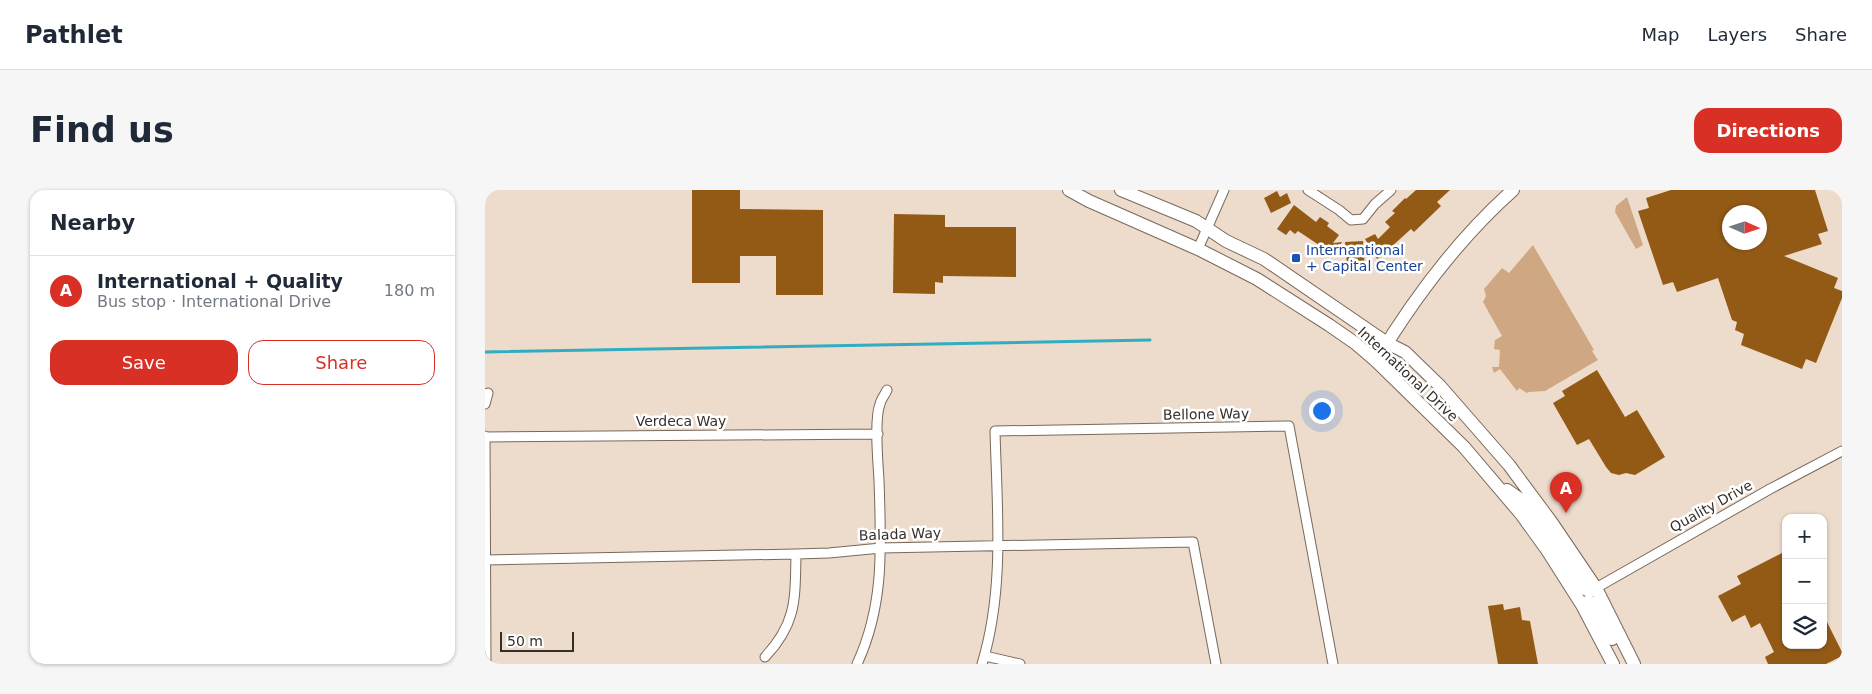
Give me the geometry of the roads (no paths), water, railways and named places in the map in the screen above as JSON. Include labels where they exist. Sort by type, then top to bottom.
[{"type":"main road","name":"International Drive","points":[[1069,190],[1089,201],[1198,248],[1257,278],[1355,343],[1376,361],[1460,442],[1494,480],[1547,550],[1582,605],[1613,664]]},
{"type":"main road","name":"International Drive","points":[[1121,190],[1196,222],[1225,240],[1264,259],[1387,343],[1405,352],[1440,386],[1509,465],[1596,588],[1634,664]]},
{"type":"main road","points":[[1376,361],[1411,307],[1457,248],[1513,190]]},
{"type":"main road","points":[[1494,480],[1527,504],[1585,590],[1589,591],[1596,588]]},
{"type":"main road","points":[[1582,605],[1589,602],[1595,606],[1627,664]]},
{"type":"street","points":[[1198,248],[1224,190]]},
{"type":"street","points":[[1308,190],[1351,220],[1363,219],[1375,204],[1391,190]]},
{"type":"street","points":[[857,664],[872,624],[878,599],[881,548],[879,405],[887,390]]},
{"type":"street","points":[[485,404],[488,393]]},
{"type":"street","name":"Bellone Way","points":[[998,546],[995,431],[1289,426],[1333,664]]},
{"type":"street","name":"Verdeca Way","points":[[485,436],[878,434]]},
{"type":"street","points":[[485,436],[486,664]]},
{"type":"street","name":"Quality Drive","points":[[1596,588],[1770,488],[1842,451]]},
{"type":"street","name":"Balada Way","points":[[485,560],[796,554],[881,548],[1193,542],[1216,664]]},
{"type":"street","points":[[998,546],[995,604],[984,660],[1020,664]]},
{"type":"street","points":[[765,657],[783,636],[789,622],[795,595],[796,554]]},
{"type":"waterway","points":[[485,352],[1150,340]]},
{"type":"place","name":"Internantional + Capital Center","points":[[1296,258]]},
{"type":"place","name":"International + Quality","points":[[1566,513]]}]
